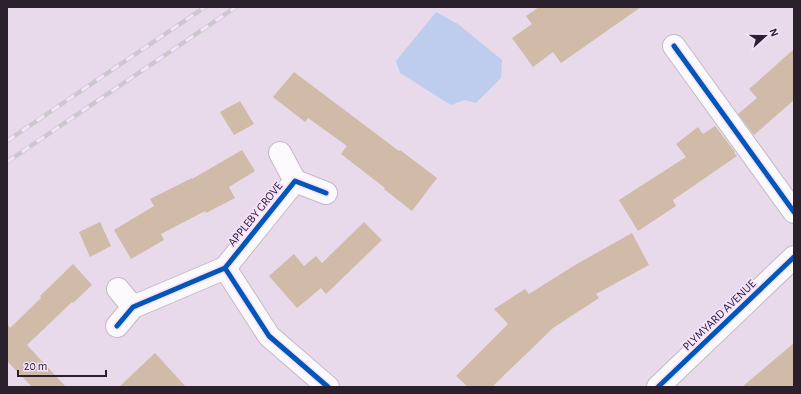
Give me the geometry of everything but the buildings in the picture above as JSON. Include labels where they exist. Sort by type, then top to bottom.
[{"type":"street","points":[[674,46],[794,212]]},
{"type":"street","name":"APPLEBY GROVE","points":[[280,154],[295,181],[326,193]]},
{"type":"street","name":"APPLEBY GROVE","points":[[117,326],[133,307],[225,268],[295,181]]},
{"type":"street","name":"PLYMYARD AVENUE","points":[[658,387],[794,257]]},
{"type":"street","points":[[225,268],[269,336],[328,387]]},
{"type":"street","points":[[118,289],[133,307]]},
{"type":"water","points":[[436,12],[458,24],[502,60],[501,78],[476,103],[465,100],[451,105],[400,73],[396,61]]},
{"type":"railway","points":[[7,141],[205,7]]},
{"type":"railway","points":[[7,162],[236,7]]},
{"type":"cycle path","points":[[674,46],[794,212]]},
{"type":"cycle path","points":[[117,326],[133,307],[225,268],[295,181],[326,193]]},
{"type":"cycle path","points":[[658,387],[794,257]]},
{"type":"cycle path","points":[[225,268],[269,336],[328,387]]}]
